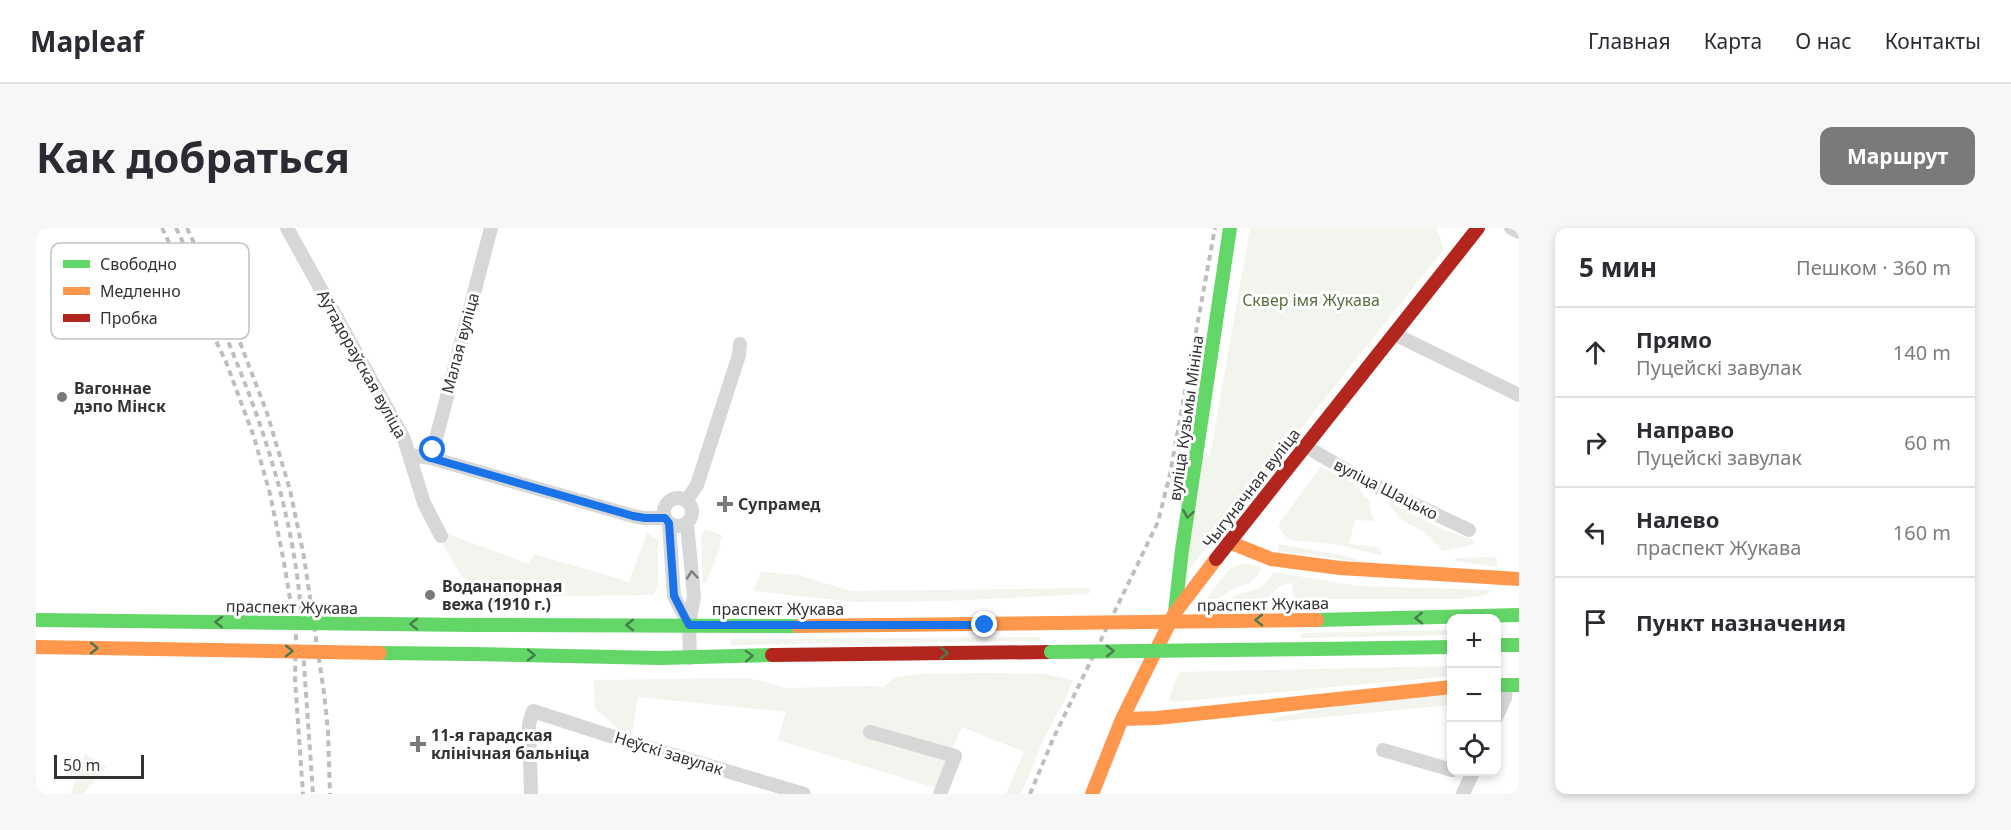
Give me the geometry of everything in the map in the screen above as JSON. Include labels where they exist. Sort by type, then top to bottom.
[{"type":"main road","name":"вуліца Кузьмы Мініна","points":[[1174,614],[1230,228]]},
{"type":"main road","points":[[1460,228],[1475,231]]},
{"type":"main road","name":"Чыгуначная вуліца","points":[[1092,794],[1122,719],[1174,614],[1475,231]]},
{"type":"main road","points":[[1229,542],[1271,559],[1340,568],[1519,579]]},
{"type":"main road","name":"праспект Жукава","points":[[36,620],[473,625],[880,626],[1519,615]]},
{"type":"main road","points":[[1501,645],[1519,645]]},
{"type":"main road","points":[[36,647],[690,658],[823,653],[1447,647]]},
{"type":"main road","points":[[1122,719],[1157,718],[1447,688]]},
{"type":"street","name":"Аўтадораўская вуліца","points":[[286,228],[404,440],[424,503],[441,536]]},
{"type":"street","name":"Малая вуліца","points":[[431,458],[491,228]]},
{"type":"street","points":[[1511,228],[1519,232]]},
{"type":"street","points":[[1394,334],[1519,395]]},
{"type":"street","points":[[686,501],[697,485],[740,355],[741,344]]},
{"type":"street","name":"вуліца Шацько","points":[[1305,446],[1367,482],[1469,530]]},
{"type":"street","points":[[410,455],[431,458],[633,516],[667,520],[678,526],[687,524]]},
{"type":"street","points":[[689,625],[674,596],[665,507],[669,501],[676,498],[686,501],[691,507],[692,514],[687,524],[694,596],[689,625],[690,658]]},
{"type":"street","points":[[1501,708],[1507,685]]},
{"type":"street","name":"Неўскі завулак","points":[[531,794],[529,724],[533,711],[804,794]]},
{"type":"street","points":[[870,732],[955,756],[940,794]]},
{"type":"street","points":[[1383,750],[1447,769]]},
{"type":"street","points":[[1463,794],[1466,776]]},
{"type":"green space","name":"Сквер імя Жукава","points":[[1250,228],[1436,228],[1444,249],[1191,567],[1187,565],[1203,455],[1210,456]]},
{"type":"green space","points":[[1321,467],[1358,486],[1364,497],[1368,498],[1374,521],[1355,520],[1349,544],[1379,547],[1383,556],[1340,545],[1291,540],[1285,536],[1278,525]]},
{"type":"green space","points":[[1387,501],[1444,530],[1474,541],[1472,545],[1443,551],[1424,532],[1402,520]]},
{"type":"green space","points":[[705,529],[722,535],[719,544],[721,545],[706,583],[703,583],[701,539]]},
{"type":"green space","points":[[647,533],[658,540],[658,585],[653,595],[554,596],[528,589],[468,582],[460,574],[442,543],[448,534],[529,564],[534,554],[629,582]]},
{"type":"green space","points":[[1279,544],[1345,556],[1375,564],[1278,551]]},
{"type":"green space","points":[[1493,557],[1497,559],[1497,567],[1455,561],[1456,558]]},
{"type":"green space","points":[[1242,564],[1261,566],[1258,575],[1250,583],[1235,588],[1217,599],[1206,599],[1230,568]]},
{"type":"green space","points":[[761,572],[798,575],[851,591],[1090,588],[1089,594],[943,601],[855,602],[753,591]]},
{"type":"green space","points":[[1273,572],[1359,586],[1491,590],[1486,595],[1460,599],[1294,599],[1292,583],[1278,588],[1268,599],[1229,600],[1263,586]]},
{"type":"green space","points":[[1447,630],[1447,635],[1301,638],[1301,633]]},
{"type":"green space","points":[[1039,637],[1040,641],[731,645],[731,639]]},
{"type":"green space","points":[[1447,666],[1447,676],[1174,702],[1169,698],[1179,672]]},
{"type":"green space","points":[[917,674],[1044,674],[1073,680],[1045,736],[1021,794],[1006,794],[1024,752],[962,727],[936,788],[778,740],[786,712],[638,697],[631,739],[595,709],[594,680],[749,678],[786,688],[884,687],[893,678]]},
{"type":"green space","points":[[1447,693],[1447,705],[1272,722],[1270,719],[1347,703]]},
{"type":"green space","points":[[85,754],[107,767],[83,794],[71,794]]},
{"type":"railway","points":[[162,228],[169,243]]},
{"type":"railway","points":[[176,228],[183,243]]},
{"type":"railway","points":[[187,228],[194,243]]},
{"type":"railway","points":[[1030,794],[1053,739],[1158,522],[1170,474],[1215,228]]},
{"type":"railway","points":[[215,339],[254,437],[270,494],[283,557],[296,634],[295,680],[303,794]]},
{"type":"railway","points":[[227,339],[259,421],[275,471],[288,522],[297,574],[302,626]]},
{"type":"railway","points":[[238,339],[267,413],[290,490],[304,557],[324,693],[330,794]]},
{"type":"railway","points":[[303,650],[313,794]]},
{"type":"traffic: fast","points":[[1175,612],[1182,550],[1230,228]]},
{"type":"traffic: fast","points":[[1317,620],[1519,615]]},
{"type":"traffic: fast","points":[[36,620],[473,625]]},
{"type":"traffic: fast","points":[[473,625],[798,626]]},
{"type":"traffic: fast","points":[[1501,645],[1519,645]]},
{"type":"traffic: fast","points":[[1318,649],[1447,647]]},
{"type":"traffic: fast","points":[[1051,652],[1318,649]]},
{"type":"traffic: fast","points":[[380,653],[473,654]]},
{"type":"traffic: fast","points":[[473,654],[660,658],[772,655]]},
{"type":"traffic: fast","points":[[1501,685],[1519,685]]},
{"type":"traffic: slow","points":[[1229,542],[1271,559],[1340,568],[1519,579]]},
{"type":"traffic: slow","points":[[1092,794],[1122,719],[1174,614],[1216,559]]},
{"type":"traffic: slow","points":[[1058,623],[1317,620]]},
{"type":"traffic: slow","points":[[798,626],[1058,623]]},
{"type":"traffic: slow","points":[[36,647],[380,653]]},
{"type":"traffic: slow","points":[[1122,719],[1157,718],[1447,688]]},
{"type":"traffic: jam","points":[[1216,559],[1478,228]]},
{"type":"traffic: jam","points":[[772,655],[1051,652]]},
{"type":"place","name":"Вагоннае дэпо Мінск","points":[[62,397]]},
{"type":"place","name":"Супрамед","points":[[725,504]]},
{"type":"place","name":"Воданапорная вежа (1910 г.)","points":[[430,595]]},
{"type":"place","name":"11-я гарадская клінічная бальніца","points":[[418,744]]},
{"type":"route","points":[[433,450],[431,458],[633,516],[665,518],[669,523],[674,596],[689,625],[985,625]]}]
